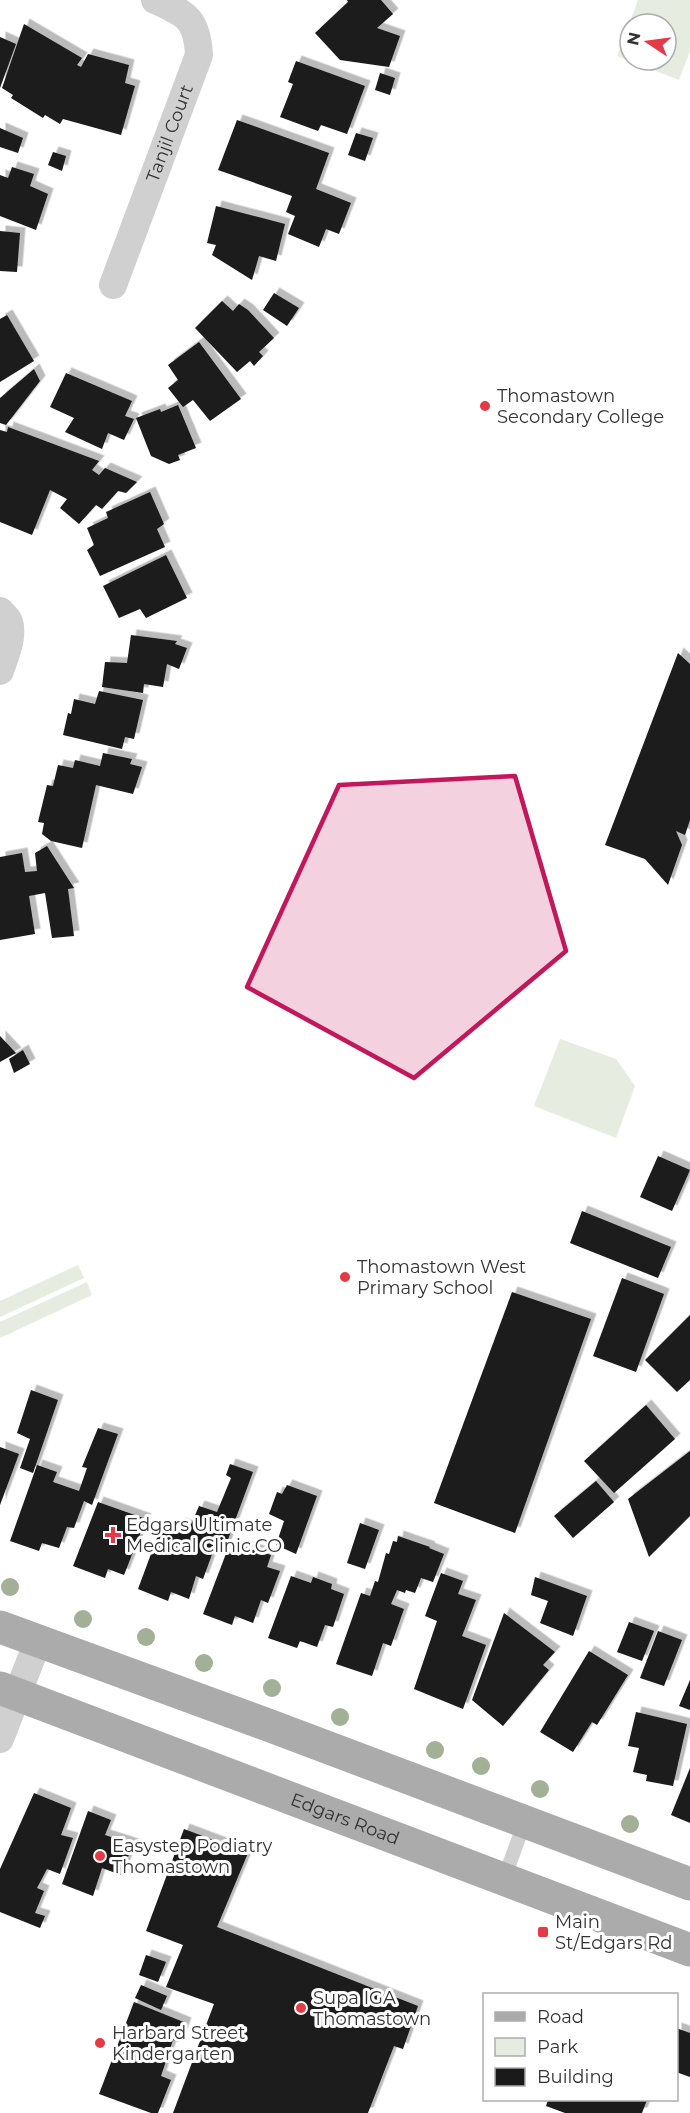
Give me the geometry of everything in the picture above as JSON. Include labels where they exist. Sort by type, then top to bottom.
[{"type":"main road","points":[[0,1627],[690,1884]]},
{"type":"main road","name":"Edgars Road","points":[[9,1692],[690,1950]]},
{"type":"street","name":"Tanjil Court","points":[[113,285],[199,55],[194,24],[179,11],[155,0]]},
{"type":"street","points":[[0,611],[9,621],[10,631],[0,671]]},
{"type":"street","points":[[0,1739],[9,1692],[38,1641]]},
{"type":"lane","points":[[504,1879],[525,1821]]},
{"type":"highlighted area","points":[[515,776],[566,951],[414,1078],[247,987],[339,785]]},
{"type":"green space","points":[[638,0],[690,0],[690,51],[679,80],[658,72],[678,72],[678,12],[634,12]]},
{"type":"green space","points":[[560,1039],[616,1059],[635,1086],[616,1138],[534,1106]]},
{"type":"green space","points":[[78,1265],[84,1278],[0,1317],[0,1301]]},
{"type":"green space","points":[[87,1282],[92,1295],[0,1338],[0,1322]]},
{"type":"building","points":[[347,0],[381,0],[393,14],[377,28],[400,36],[389,67],[340,60],[315,33],[348,2]]},
{"type":"building","points":[[24,24],[82,58],[77,65],[81,67],[88,54],[129,65],[125,83],[135,86],[121,135],[63,119],[60,124],[45,115],[43,118],[11,98],[13,95],[2,88]]},
{"type":"building","points":[[0,37],[16,44],[0,88]]},
{"type":"building","points":[[296,61],[365,86],[347,134],[321,125],[318,131],[280,117],[293,84],[288,82]]},
{"type":"building","points":[[380,73],[395,78],[390,95],[375,90]]},
{"type":"building","points":[[237,120],[329,153],[316,189],[351,203],[339,234],[326,229],[319,247],[288,234],[295,216],[286,212],[292,196],[218,170]]},
{"type":"building","points":[[0,128],[23,138],[18,153],[0,147]]},
{"type":"building","points":[[356,133],[373,138],[365,161],[348,155]]},
{"type":"building","points":[[53,152],[66,156],[62,171],[48,165]]},
{"type":"building","points":[[12,167],[34,174],[30,186],[48,194],[36,230],[0,216],[0,175],[8,178]]},
{"type":"building","points":[[216,206],[285,224],[276,261],[259,256],[252,280],[212,255],[216,245],[207,243]]},
{"type":"building","points":[[0,231],[20,233],[17,272],[0,271]]},
{"type":"building","points":[[274,293],[299,308],[287,326],[263,310]]},
{"type":"building","points":[[222,301],[233,311],[239,304],[248,310],[274,338],[259,352],[263,356],[254,366],[250,361],[237,372],[195,328]]},
{"type":"building","points":[[7,315],[34,361],[0,382],[0,319]]},
{"type":"building","points":[[199,342],[241,399],[210,421],[193,400],[183,407],[168,388],[178,380],[168,365]]},
{"type":"building","points":[[34,369],[40,381],[6,425],[0,423],[0,398]]},
{"type":"building","points":[[66,373],[132,401],[125,416],[134,419],[124,440],[108,433],[102,449],[65,432],[74,418],[50,407]]},
{"type":"building","points":[[178,405],[196,448],[178,455],[180,460],[169,464],[151,456],[136,418]]},
{"type":"building","points":[[8,427],[99,461],[92,470],[99,475],[105,468],[137,482],[126,493],[118,491],[102,509],[96,505],[79,524],[60,508],[67,499],[50,490],[32,535],[0,522],[0,430],[7,432]]},
{"type":"building","points":[[150,492],[164,524],[157,529],[165,547],[100,576],[87,550],[94,545],[87,528],[108,518],[106,512]]},
{"type":"building","points":[[166,555],[187,598],[146,618],[140,609],[119,618],[103,586]]},
{"type":"building","points":[[131,635],[177,641],[175,644],[187,648],[179,669],[167,664],[163,687],[144,684],[143,693],[102,687],[105,662],[127,663]]},
{"type":"building","points":[[678,653],[690,664],[690,820],[685,835],[676,831],[682,845],[668,885],[645,859],[605,845]]},
{"type":"building","points":[[99,691],[143,700],[134,739],[125,737],[122,749],[63,735],[74,699],[95,704]]},
{"type":"building","points":[[103,753],[132,759],[130,764],[142,767],[133,794],[96,785],[82,848],[51,841],[42,834],[44,823],[38,822],[47,785],[53,786],[58,765],[73,768],[75,760],[100,766]]},
{"type":"building","points":[[47,846],[74,888],[68,889],[74,936],[52,938],[45,893],[29,896],[35,934],[0,940],[0,857],[22,853],[25,872],[37,871],[35,853]]},
{"type":"building","points":[[0,1036],[16,1053],[0,1062]]},
{"type":"building","points":[[23,1050],[30,1064],[14,1073],[9,1059]]},
{"type":"building","points":[[658,1156],[690,1170],[672,1211],[640,1197]]},
{"type":"building","points":[[582,1211],[671,1247],[658,1278],[570,1243]]},
{"type":"building","points":[[622,1278],[664,1294],[636,1372],[593,1356]]},
{"type":"building","points":[[512,1292],[591,1319],[515,1533],[434,1503]]},
{"type":"building","points":[[690,1315],[690,1380],[677,1392],[645,1360]]},
{"type":"building","points":[[31,1390],[58,1400],[33,1473],[20,1468],[30,1439],[17,1433]]},
{"type":"building","points":[[646,1405],[675,1439],[614,1493],[584,1461]]},
{"type":"building","points":[[98,1428],[118,1434],[92,1505],[84,1501],[74,1528],[67,1527],[59,1548],[42,1543],[39,1551],[10,1541],[37,1465],[57,1472],[53,1482],[79,1491],[87,1468],[82,1467]]},
{"type":"building","points":[[0,1447],[19,1454],[0,1505]]},
{"type":"building","points":[[690,1451],[690,1516],[649,1557],[628,1499]]},
{"type":"building","points":[[230,1464],[253,1472],[223,1553],[214,1549],[203,1579],[196,1576],[189,1599],[171,1592],[168,1601],[138,1589],[161,1527],[176,1532],[180,1523],[190,1527],[199,1506],[217,1512],[231,1478],[226,1475]]},
{"type":"building","points":[[596,1481],[614,1502],[573,1538],[554,1516]]},
{"type":"building","points":[[287,1485],[317,1496],[296,1554],[276,1545],[284,1521],[269,1514],[277,1492],[282,1494]]},
{"type":"building","name":"Edgars Ultimate Medical Clinic.CO","points":[[98,1502],[146,1519],[124,1575],[108,1569],[105,1578],[73,1566]]},
{"type":"building","points":[[360,1523],[379,1530],[365,1569],[347,1563]]},
{"type":"building","points":[[398,1536],[444,1554],[433,1582],[421,1578],[415,1593],[397,1590],[391,1604],[404,1609],[391,1646],[383,1643],[372,1676],[336,1664],[361,1593],[370,1596],[375,1581],[378,1582],[386,1553],[389,1554],[393,1541],[397,1542]]},
{"type":"building","points":[[243,1546],[271,1555],[267,1567],[280,1571],[268,1603],[261,1600],[253,1623],[235,1616],[232,1625],[203,1614],[227,1551],[239,1556]]},
{"type":"building","points":[[441,1573],[463,1581],[458,1594],[476,1600],[462,1636],[486,1645],[463,1709],[414,1689],[437,1621],[425,1616]]},
{"type":"building","points":[[291,1576],[311,1583],[313,1577],[332,1584],[331,1589],[344,1594],[333,1627],[325,1625],[317,1647],[300,1641],[297,1648],[268,1638]]},
{"type":"building","points":[[535,1577],[587,1596],[573,1636],[540,1623],[548,1601],[531,1595]]},
{"type":"building","points":[[504,1613],[555,1652],[543,1665],[549,1670],[503,1726],[472,1700]]},
{"type":"building","points":[[629,1622],[654,1631],[642,1661],[617,1652]]},
{"type":"building","points":[[658,1631],[682,1640],[664,1686],[640,1678]]},
{"type":"building","points":[[589,1651],[628,1675],[597,1725],[592,1722],[573,1752],[540,1732]]},
{"type":"building","points":[[690,1680],[690,1710],[679,1706]]},
{"type":"building","points":[[636,1712],[687,1724],[673,1786],[646,1781],[647,1775],[633,1772],[639,1748],[628,1746]]},
{"type":"building","points":[[690,1768],[690,1823],[671,1815]]},
{"type":"building","points":[[34,1793],[71,1808],[61,1835],[73,1838],[60,1874],[47,1869],[37,1888],[44,1891],[35,1913],[45,1916],[40,1928],[0,1912],[0,1869]]},
{"type":"building","name":"Easystep Podiatry Thomastown","points":[[88,1811],[111,1820],[105,1835],[133,1844],[121,1875],[102,1868],[93,1896],[62,1884]]},
{"type":"building","points":[[184,1829],[248,1853],[217,1927],[418,2006],[403,2049],[394,2046],[368,2113],[173,2113],[214,2004],[166,1987],[183,1945],[146,1931]]},
{"type":"building","points":[[146,1955],[166,1962],[158,1982],[139,1975]]},
{"type":"building","points":[[141,1985],[167,1996],[161,2010],[135,1998]]},
{"type":"building","points":[[134,2002],[186,2023],[179,2042],[173,2040],[161,2076],[171,2080],[158,2113],[151,2113],[99,2094]]},
{"type":"building","points":[[678,2029],[690,2033],[690,2077],[678,2073]]},
{"type":"building","points":[[548,2101],[647,2101],[642,2113],[565,2113],[546,2106]]},
{"type":"place","name":"Thomastown Secondary College","points":[[485,406]]},
{"type":"place","name":"Thomastown West Primary School","points":[[345,1277]]},
{"type":"place","name":"Edgars Ultimate Medical Clinic.CO","points":[[113,1535]]},
{"type":"place","name":"Easystep Podiatry Thomastown","points":[[100,1856]]},
{"type":"place","name":"Main St/Edgars Rd","points":[[543,1932]]},
{"type":"place","name":"Supa IGA Thomastown","points":[[301,2008]]},
{"type":"place","name":"Harbard Street Kindergarten","points":[[100,2043]]}]
